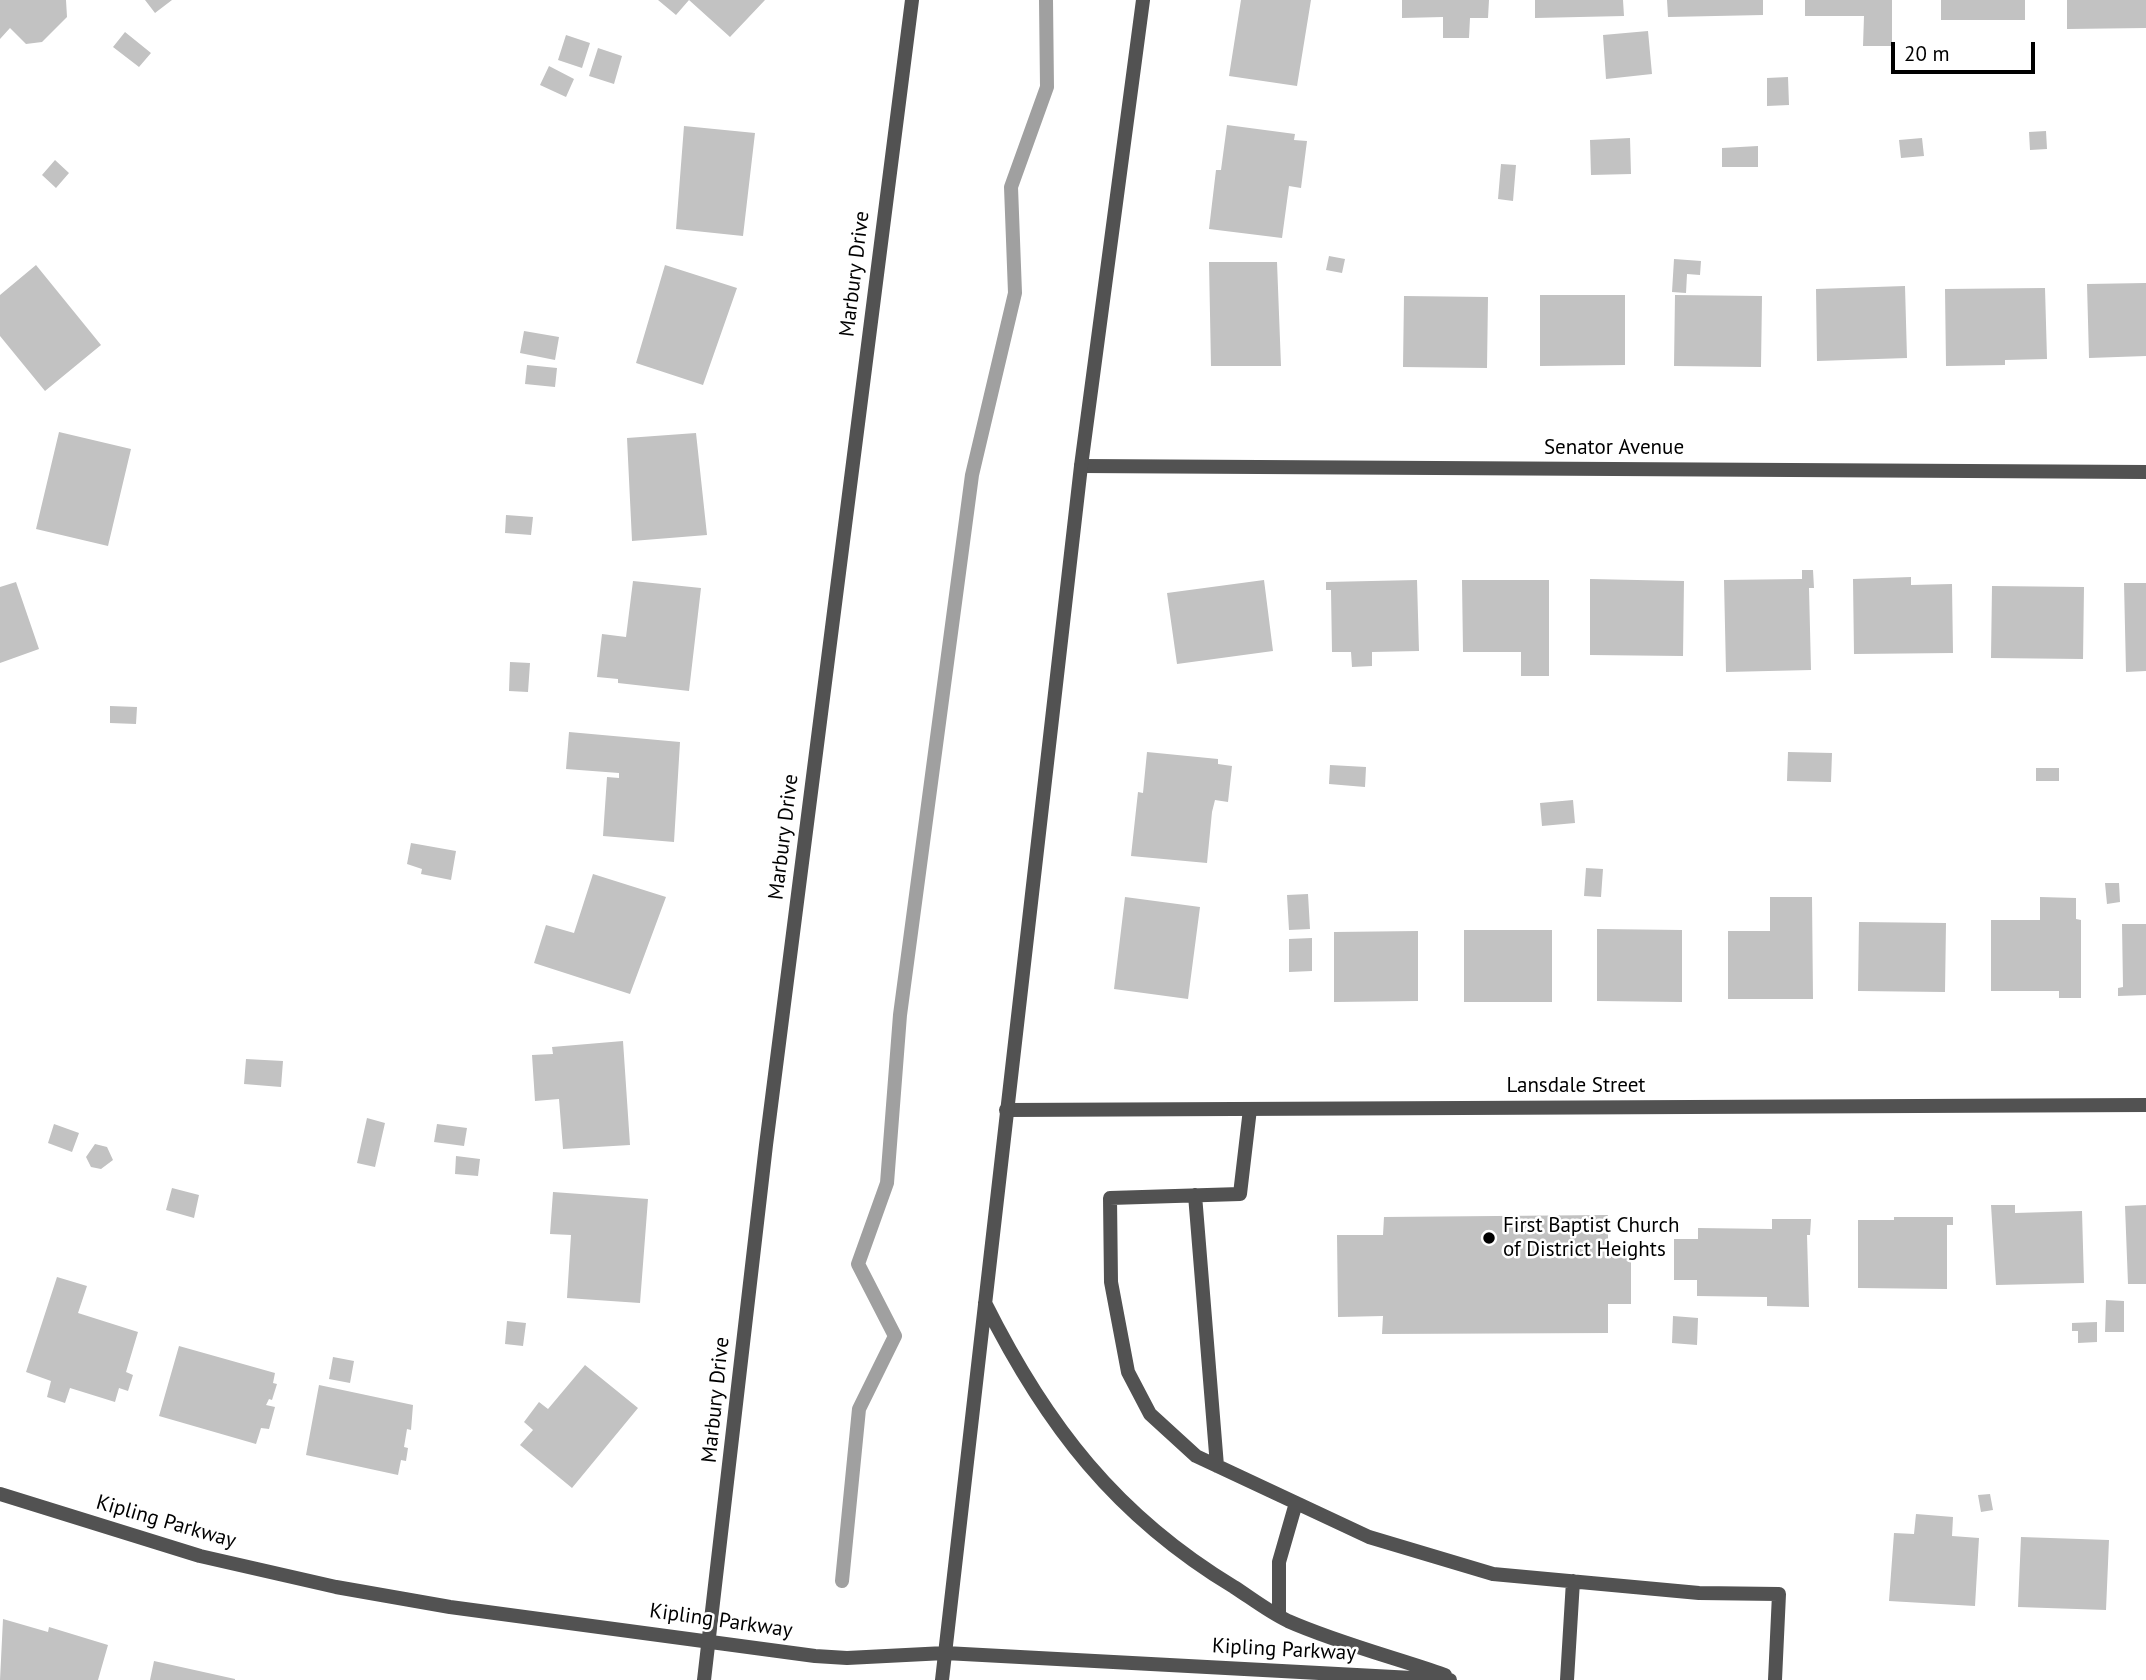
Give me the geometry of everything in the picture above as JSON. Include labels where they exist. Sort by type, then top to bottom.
[{"type":"street","name":"Marbury Drive","points":[[704,1680],[766,1145],[912,0]]},
{"type":"street","points":[[942,1680],[1081,467],[1143,0]]},
{"type":"street","name":"Senator Avenue","points":[[1081,467],[2146,471]]},
{"type":"street","name":"Lansdale Street","points":[[1006,1110],[2146,1105]]},
{"type":"street","points":[[1250,1109],[1240,1194],[1110,1198],[1111,1282],[1128,1372],[1150,1414],[1196,1456],[1296,1503],[1369,1537],[1493,1574],[1699,1593],[1779,1594],[1775,1680]]},
{"type":"street","points":[[1195,1195],[1217,1466]]},
{"type":"street","points":[[984,1302],[1017,1368],[1054,1423],[1097,1476],[1184,1557],[1279,1615],[1459,1680]]},
{"type":"street","name":"Kipling Parkway","points":[[0,1494],[200,1556],[336,1587],[450,1607],[710,1639],[825,1657],[945,1653],[1450,1680]]},
{"type":"street","points":[[1279,1615],[1279,1562],[1296,1503]]},
{"type":"street","points":[[1567,1680],[1573,1581]]},
{"type":"building","points":[[0,0],[66,0],[67,17],[42,42],[26,44],[10,28],[0,39]]},
{"type":"building","points":[[145,0],[172,0],[155,13]]},
{"type":"building","points":[[658,0],[689,0],[676,15]]},
{"type":"building","points":[[689,0],[765,0],[730,37]]},
{"type":"building","points":[[1241,0],[1311,0],[1297,86],[1229,76]]},
{"type":"building","points":[[1402,0],[1489,0],[1488,18],[1470,18],[1469,38],[1443,38],[1443,17],[1402,18]]},
{"type":"building","points":[[1535,0],[1623,0],[1624,16],[1535,18]]},
{"type":"building","points":[[1667,0],[1763,0],[1763,15],[1668,17]]},
{"type":"building","points":[[1805,0],[1892,0],[1892,46],[1863,46],[1864,16],[1805,16]]},
{"type":"building","points":[[1941,0],[2025,0],[2025,20],[1941,20]]},
{"type":"building","points":[[2067,0],[2146,0],[2146,28],[2067,29]]},
{"type":"building","points":[[1648,31],[1652,74],[1606,79],[1603,35]]},
{"type":"building","points":[[125,32],[151,53],[139,67],[113,47]]},
{"type":"building","points":[[566,35],[590,43],[582,68],[558,60]]},
{"type":"building","points":[[598,48],[622,56],[614,84],[589,76]]},
{"type":"building","points":[[549,66],[574,79],[566,97],[540,85]]},
{"type":"building","points":[[1788,77],[1789,105],[1767,106],[1767,78]]},
{"type":"building","points":[[1227,125],[1295,134],[1294,140],[1307,141],[1301,188],[1289,186],[1282,238],[1209,229],[1216,170],[1221,170]]},
{"type":"building","points":[[684,126],[755,133],[743,236],[676,229]]},
{"type":"building","points":[[2046,131],[2047,149],[2030,150],[2029,132]]},
{"type":"building","points":[[1630,138],[1631,174],[1591,175],[1590,140]]},
{"type":"building","points":[[1922,138],[1924,156],[1901,158],[1899,140]]},
{"type":"building","points":[[1758,146],[1758,167],[1722,167],[1722,148]]},
{"type":"building","points":[[55,160],[69,173],[56,188],[42,175]]},
{"type":"building","points":[[1501,164],[1516,165],[1513,201],[1498,199]]},
{"type":"building","points":[[1329,256],[1345,259],[1342,273],[1326,270]]},
{"type":"building","points":[[1674,259],[1701,261],[1700,275],[1687,274],[1686,293],[1672,292]]},
{"type":"building","points":[[1209,262],[1277,262],[1281,366],[1211,366]]},
{"type":"building","points":[[36,265],[101,345],[45,391],[0,336],[0,295]]},
{"type":"building","points":[[665,265],[737,288],[703,385],[636,363]]},
{"type":"building","points":[[2146,283],[2146,356],[2089,358],[2087,284]]},
{"type":"building","points":[[1905,286],[1907,358],[1817,361],[1816,289]]},
{"type":"building","points":[[2045,288],[2047,359],[2005,360],[2005,365],[1946,366],[1945,289]]},
{"type":"building","points":[[1540,295],[1625,295],[1625,365],[1540,366]]},
{"type":"building","points":[[1675,295],[1762,296],[1761,367],[1674,366]]},
{"type":"building","points":[[1404,296],[1488,297],[1487,368],[1403,367]]},
{"type":"building","points":[[524,331],[559,337],[555,360],[520,353]]},
{"type":"building","points":[[527,365],[557,368],[555,387],[525,384]]},
{"type":"building","points":[[59,432],[131,449],[108,546],[36,529]]},
{"type":"building","points":[[696,433],[707,535],[632,541],[627,438]]},
{"type":"building","points":[[506,515],[533,517],[531,535],[505,533]]},
{"type":"building","points":[[1802,570],[1813,570],[1814,588],[1809,588],[1811,670],[1726,672],[1724,580],[1802,579]]},
{"type":"building","points":[[1911,577],[1911,585],[1952,584],[1953,653],[1854,654],[1853,579]]},
{"type":"building","points":[[1590,579],[1684,581],[1683,656],[1590,655]]},
{"type":"building","points":[[1264,580],[1273,651],[1177,664],[1167,593]]},
{"type":"building","points":[[1417,580],[1419,651],[1372,652],[1372,666],[1352,667],[1351,652],[1332,652],[1331,590],[1326,590],[1326,582]]},
{"type":"building","points":[[1462,580],[1549,580],[1549,676],[1521,676],[1521,652],[1463,652]]},
{"type":"building","points":[[633,581],[701,588],[689,691],[618,683],[618,679],[597,677],[602,634],[626,637]]},
{"type":"building","points":[[16,582],[39,649],[0,663],[0,587]]},
{"type":"building","points":[[2124,583],[2146,583],[2146,671],[2126,672]]},
{"type":"building","points":[[1992,586],[2084,587],[2083,659],[1991,658]]},
{"type":"building","points":[[510,662],[530,663],[528,692],[509,691]]},
{"type":"building","points":[[110,706],[137,707],[136,724],[110,723]]},
{"type":"building","points":[[569,732],[680,742],[674,842],[603,836],[607,777],[619,778],[619,773],[566,769]]},
{"type":"building","points":[[1147,752],[1218,759],[1218,764],[1232,766],[1228,802],[1215,800],[1207,863],[1131,856],[1138,792],[1143,793]]},
{"type":"building","points":[[1788,752],[1832,753],[1831,782],[1787,781]]},
{"type":"building","points":[[1330,765],[1366,767],[1365,787],[1329,784]]},
{"type":"building","points":[[2036,768],[2059,768],[2059,781],[2036,781]]},
{"type":"building","points":[[1573,800],[1575,823],[1542,826],[1540,803]]},
{"type":"building","points":[[411,843],[456,851],[451,880],[421,874],[422,869],[407,864]]},
{"type":"building","points":[[1586,868],[1603,869],[1601,897],[1584,896]]},
{"type":"building","points":[[593,874],[666,897],[630,994],[534,963],[546,925],[574,933]]},
{"type":"building","points":[[2105,883],[2119,883],[2120,902],[2107,904]]},
{"type":"building","points":[[1308,894],[1310,929],[1289,930],[1287,895]]},
{"type":"building","points":[[1125,897],[1200,907],[1188,999],[1114,989]]},
{"type":"building","points":[[1770,897],[1812,897],[1813,999],[1728,999],[1728,931],[1770,931]]},
{"type":"building","points":[[2040,897],[2076,898],[2076,919],[2081,920],[2081,998],[2059,998],[2059,991],[1991,991],[1991,920],[2040,920]]},
{"type":"building","points":[[1859,922],[1946,923],[1945,992],[1858,991]]},
{"type":"building","points":[[2122,924],[2146,924],[2146,995],[2118,996],[2118,988],[2123,987]]},
{"type":"building","points":[[1597,929],[1682,930],[1682,1002],[1597,1001]]},
{"type":"building","points":[[1464,930],[1552,930],[1552,1002],[1464,1002]]},
{"type":"building","points":[[1418,931],[1418,1001],[1334,1002],[1334,932]]},
{"type":"building","points":[[1312,938],[1312,971],[1289,972],[1289,939]]},
{"type":"building","points":[[623,1041],[630,1145],[563,1149],[559,1099],[535,1101],[532,1055],[553,1054],[552,1047]]},
{"type":"building","points":[[246,1059],[283,1061],[281,1087],[244,1084]]},
{"type":"building","points":[[367,1118],[385,1123],[375,1167],[357,1163]]},
{"type":"building","points":[[54,1124],[79,1133],[72,1152],[48,1143]]},
{"type":"building","points":[[437,1124],[467,1128],[464,1146],[434,1142]]},
{"type":"building","points":[[95,1144],[107,1147],[113,1160],[101,1169],[91,1167],[86,1157]]},
{"type":"building","points":[[456,1156],[480,1159],[478,1176],[455,1174]]},
{"type":"building","points":[[172,1188],[199,1195],[194,1218],[166,1210]]},
{"type":"building","points":[[553,1192],[648,1199],[640,1303],[567,1298],[571,1235],[550,1234]]},
{"type":"building","points":[[1991,1205],[2015,1205],[2015,1213],[2082,1211],[2084,1283],[1996,1285]]},
{"type":"building","points":[[2146,1205],[2146,1284],[2128,1284],[2125,1206]]},
{"type":"building","points":[[1608,1215],[1608,1244],[1631,1244],[1631,1304],[1608,1304],[1608,1333],[1382,1334],[1383,1316],[1338,1317],[1337,1235],[1383,1235],[1384,1217]]},
{"type":"building","points":[[1894,1217],[1953,1217],[1953,1225],[1947,1225],[1947,1289],[1858,1288],[1858,1220],[1894,1220]]},
{"type":"building","points":[[1772,1219],[1811,1219],[1810,1235],[1807,1235],[1809,1307],[1767,1306],[1767,1297],[1697,1296],[1697,1280],[1674,1280],[1674,1239],[1698,1239],[1698,1228],[1772,1229]]},
{"type":"building","points":[[57,1277],[87,1286],[78,1313],[138,1332],[126,1372],[133,1375],[128,1391],[119,1388],[115,1402],[70,1388],[65,1403],[47,1397],[51,1381],[26,1372]]},
{"type":"building","points":[[2106,1300],[2124,1301],[2124,1332],[2105,1332]]},
{"type":"building","points":[[1673,1316],[1698,1318],[1697,1345],[1672,1343]]},
{"type":"building","points":[[507,1321],[526,1323],[523,1346],[505,1344]]},
{"type":"building","points":[[2097,1322],[2097,1342],[2078,1343],[2078,1331],[2072,1331],[2072,1323]]},
{"type":"building","points":[[179,1346],[275,1373],[273,1383],[277,1384],[272,1400],[269,1399],[266,1405],[275,1407],[269,1429],[261,1428],[256,1444],[159,1416]]},
{"type":"building","points":[[333,1357],[354,1361],[350,1383],[329,1379]]},
{"type":"building","points":[[585,1365],[638,1408],[572,1488],[520,1445],[533,1430],[524,1422],[539,1402],[548,1409]]},
{"type":"building","points":[[319,1385],[413,1405],[411,1430],[407,1429],[404,1447],[408,1448],[406,1461],[401,1460],[398,1475],[306,1455]]},
{"type":"building","points":[[1990,1494],[1993,1510],[1981,1512],[1978,1495]]},
{"type":"building","points":[[1916,1514],[1953,1517],[1952,1536],[1979,1538],[1975,1606],[1889,1601],[1894,1533],[1914,1534]]},
{"type":"building","points":[[2021,1537],[2109,1540],[2106,1610],[2018,1607]]},
{"type":"building","points":[[3,1619],[48,1632],[49,1627],[108,1645],[98,1680],[0,1680]]},
{"type":"building","points":[[154,1661],[235,1679],[235,1680],[150,1680]]},
{"type":"waterway","points":[[842,1581],[859,1409],[895,1336],[858,1264],[887,1183],[900,1015],[972,475],[1015,293],[1011,187],[1047,87],[1046,0]]},
{"type":"place","name":"First Baptist Church of District Heights","points":[[1489,1238]]}]
